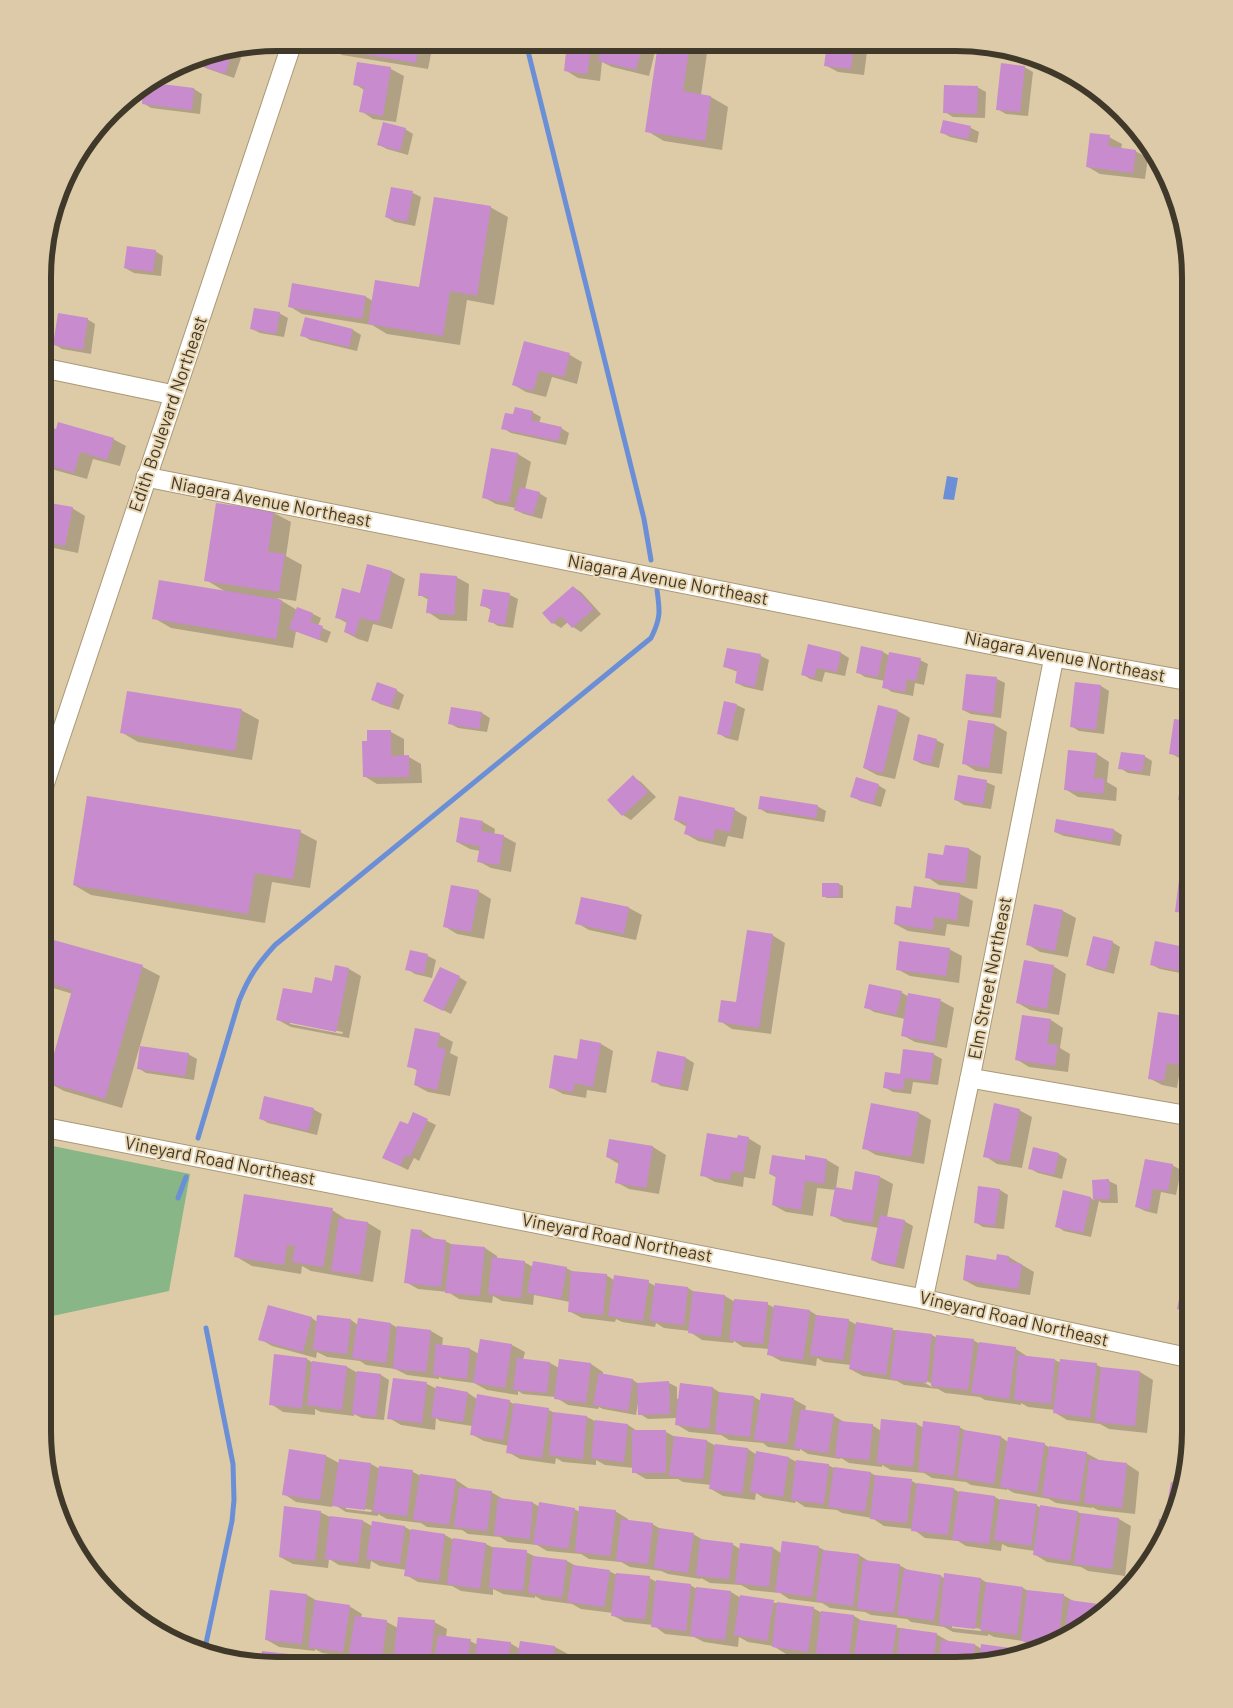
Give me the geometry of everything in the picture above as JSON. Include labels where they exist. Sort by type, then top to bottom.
[{"type":"street","name":"Edith Boulevard Northeast","points":[[51,764],[289,51]]},
{"type":"street","points":[[51,369],[174,395]]},
{"type":"street","name":"Niagara Avenue Northeast","points":[[146,477],[1054,657],[1182,680]]},
{"type":"street","name":"Elm Street Northeast","points":[[923,1298],[970,1078],[1054,657]]},
{"type":"street","points":[[970,1078],[1182,1115]]},
{"type":"street","name":"Vineyard Road Northeast","points":[[51,1129],[923,1298],[1182,1356]]},
{"type":"green space","points":[[51,1146],[190,1174],[169,1291],[51,1316]]},
{"type":"water","points":[[947,476],[958,478],[954,500],[943,499]]},
{"type":"building","points":[[346,51],[418,51],[416,63]]},
{"type":"building","points":[[566,51],[591,51],[587,74],[564,71]]},
{"type":"building","points":[[600,51],[641,51],[636,70],[598,61]]},
{"type":"building","points":[[657,51],[689,51],[683,91],[711,96],[705,141],[645,132]]},
{"type":"building","points":[[826,51],[853,51],[851,69],[824,66]]},
{"type":"building","points":[[232,56],[225,74],[199,65]]},
{"type":"building","points":[[357,62],[391,67],[383,116],[359,112],[364,87],[353,85]]},
{"type":"building","points":[[1001,63],[1025,66],[1020,112],[996,110]]},
{"type":"building","points":[[161,84],[194,88],[192,110],[142,104],[143,96]]},
{"type":"building","points":[[944,85],[978,86],[977,114],[943,113]]},
{"type":"building","points":[[943,120],[971,126],[968,139],[940,133]]},
{"type":"building","points":[[383,122],[406,128],[400,151],[377,145]]},
{"type":"building","points":[[1090,133],[1110,135],[1108,146],[1136,150],[1133,173],[1086,167]]},
{"type":"building","points":[[391,187],[413,191],[407,222],[385,217]]},
{"type":"building","points":[[434,197],[491,206],[477,296],[450,291],[443,336],[368,324],[375,280],[419,287]]},
{"type":"building","points":[[127,246],[156,250],[153,272],[124,268]]},
{"type":"building","points":[[292,283],[366,296],[362,319],[288,307]]},
{"type":"building","points":[[254,308],[280,312],[276,334],[250,329]]},
{"type":"building","points":[[58,313],[88,318],[83,350],[53,345]]},
{"type":"building","points":[[305,317],[353,329],[349,347],[300,336]]},
{"type":"building","points":[[524,341],[570,353],[564,377],[539,371],[533,391],[512,385]]},
{"type":"building","points":[[515,407],[533,411],[531,420],[562,427],[558,441],[501,429],[505,413],[513,414]]},
{"type":"building","points":[[58,422],[114,438],[107,460],[80,452],[74,473],[51,466],[51,428],[56,429]]},
{"type":"building","points":[[491,448],[518,453],[509,503],[482,498]]},
{"type":"building","points":[[520,487],[540,492],[533,515],[514,510]]},
{"type":"building","points":[[51,503],[73,507],[65,546],[51,543]]},
{"type":"building","points":[[216,503],[274,511],[268,552],[285,554],[279,592],[204,581]]},
{"type":"building","points":[[367,564],[392,571],[379,622],[360,618],[355,636],[344,632],[347,620],[335,618],[342,588],[360,593]]},
{"type":"building","points":[[420,573],[457,576],[454,615],[426,613],[428,596],[418,596]]},
{"type":"building","points":[[159,580],[282,600],[276,639],[152,619]]},
{"type":"building","points":[[573,586],[594,609],[572,628],[561,616],[552,624],[542,613]]},
{"type":"building","points":[[483,589],[510,593],[505,625],[488,622],[491,608],[480,606]]},
{"type":"building","points":[[297,607],[313,613],[310,622],[323,626],[319,640],[289,629]]},
{"type":"building","points":[[808,644],[841,652],[837,672],[817,668],[814,678],[801,675]]},
{"type":"building","points":[[861,646],[883,651],[878,677],[856,673]]},
{"type":"building","points":[[727,648],[761,654],[755,687],[735,683],[737,670],[723,667]]},
{"type":"building","points":[[889,652],[921,658],[916,681],[907,679],[905,692],[882,688]]},
{"type":"building","points":[[966,674],[997,677],[993,714],[962,710]]},
{"type":"building","points":[[377,682],[397,689],[391,707],[371,700]]},
{"type":"building","points":[[1075,682],[1101,685],[1096,730],[1070,727]]},
{"type":"building","points":[[127,691],[242,709],[235,751],[120,733]]},
{"type":"building","points":[[724,701],[737,704],[729,737],[717,734]]},
{"type":"building","points":[[878,705],[898,710],[883,773],[863,768]]},
{"type":"building","points":[[451,707],[482,712],[479,729],[448,724]]},
{"type":"building","points":[[1174,719],[1182,720],[1182,756],[1169,754]]},
{"type":"building","points":[[968,720],[995,724],[989,768],[962,764]]},
{"type":"building","points":[[367,730],[391,730],[391,756],[409,755],[409,777],[363,777],[362,741],[367,741]]},
{"type":"building","points":[[918,734],[937,739],[931,764],[913,760]]},
{"type":"building","points":[[1068,750],[1097,753],[1094,778],[1105,779],[1103,794],[1064,790]]},
{"type":"building","points":[[1121,752],[1145,755],[1142,772],[1118,769]]},
{"type":"building","points":[[633,775],[648,792],[622,816],[607,800]]},
{"type":"building","points":[[958,775],[987,780],[983,805],[954,800]]},
{"type":"building","points":[[856,777],[879,784],[873,804],[850,797]]},
{"type":"building","points":[[1180,788],[1182,788],[1182,801],[1178,800]]},
{"type":"building","points":[[87,796],[301,830],[293,879],[255,873],[248,914],[73,885]]},
{"type":"building","points":[[679,796],[735,808],[730,832],[715,829],[713,841],[684,834],[687,823],[674,820]]},
{"type":"building","points":[[760,796],[818,805],[816,818],[758,809]]},
{"type":"building","points":[[460,817],[483,821],[481,831],[504,835],[499,865],[477,862],[480,846],[456,842]]},
{"type":"building","points":[[1056,819],[1114,829],[1112,842],[1054,832]]},
{"type":"building","points":[[945,845],[969,848],[965,883],[925,878],[928,853],[943,855]]},
{"type":"building","points":[[1179,880],[1182,881],[1182,913],[1175,912]]},
{"type":"building","points":[[822,883],[839,883],[839,897],[822,897]]},
{"type":"building","points":[[451,885],[479,890],[471,932],[443,927]]},
{"type":"building","points":[[914,886],[960,893],[957,920],[934,917],[933,930],[894,924],[896,906],[911,908]]},
{"type":"building","points":[[581,897],[629,907],[624,934],[575,924]]},
{"type":"building","points":[[1034,904],[1063,910],[1055,951],[1026,945]]},
{"type":"building","points":[[747,930],[773,934],[759,1028],[718,1022],[721,1000],[736,1002]]},
{"type":"building","points":[[1093,936],[1113,941],[1106,970],[1086,965]]},
{"type":"building","points":[[51,939],[143,965],[105,1099],[51,1083],[51,1064],[72,990],[51,983]]},
{"type":"building","points":[[899,941],[950,948],[946,976],[896,970]]},
{"type":"building","points":[[1155,941],[1182,946],[1182,971],[1150,965]]},
{"type":"building","points":[[410,950],[428,954],[424,974],[405,970]]},
{"type":"building","points":[[1024,960],[1054,965],[1047,1009],[1016,1003]]},
{"type":"building","points":[[335,965],[349,968],[336,1032],[276,1020],[283,988],[312,993],[315,977],[332,981]]},
{"type":"building","points":[[440,967],[460,976],[443,1011],[423,1001]]},
{"type":"building","points":[[869,984],[902,991],[896,1015],[864,1008]]},
{"type":"building","points":[[908,993],[941,999],[934,1042],[901,1036]]},
{"type":"building","points":[[1158,1012],[1182,1015],[1182,1044],[1179,1065],[1167,1063],[1164,1081],[1148,1079]]},
{"type":"building","points":[[1022,1015],[1051,1019],[1047,1044],[1058,1045],[1055,1066],[1015,1060]]},
{"type":"building","points":[[415,1028],[440,1033],[437,1047],[446,1049],[437,1090],[414,1085],[417,1069],[407,1067]]},
{"type":"building","points":[[580,1039],[601,1043],[593,1087],[575,1083],[573,1092],[549,1088],[554,1055],[577,1059]]},
{"type":"building","points":[[140,1046],[189,1053],[185,1076],[137,1069]]},
{"type":"building","points":[[903,1049],[934,1053],[930,1081],[905,1078],[903,1090],[883,1088],[885,1072],[900,1074]]},
{"type":"building","points":[[657,1051],[686,1057],[680,1088],[651,1082]]},
{"type":"building","points":[[264,1096],[314,1108],[308,1131],[259,1119]]},
{"type":"building","points":[[871,1103],[919,1112],[911,1157],[862,1149]]},
{"type":"building","points":[[994,1103],[1020,1109],[1009,1162],[983,1157]]},
{"type":"building","points":[[413,1112],[428,1119],[410,1157],[405,1155],[400,1166],[382,1158],[400,1121],[408,1124]]},
{"type":"building","points":[[707,1133],[737,1138],[738,1135],[749,1137],[743,1173],[732,1171],[730,1180],[700,1176]]},
{"type":"building","points":[[609,1139],[653,1146],[646,1188],[615,1183],[619,1160],[606,1157]]},
{"type":"building","points":[[1033,1147],[1059,1153],[1054,1175],[1028,1169]]},
{"type":"building","points":[[772,1155],[805,1160],[805,1155],[827,1159],[824,1184],[805,1181],[801,1210],[772,1205],[776,1175],[769,1174]]},
{"type":"building","points":[[1145,1159],[1173,1164],[1168,1191],[1153,1189],[1149,1210],[1135,1207]]},
{"type":"building","points":[[855,1171],[880,1176],[872,1223],[830,1216],[835,1187],[852,1190]]},
{"type":"building","points":[[1109,1179],[1110,1199],[1093,1199],[1092,1180]]},
{"type":"building","points":[[978,1186],[1000,1189],[995,1226],[974,1223]]},
{"type":"building","points":[[1063,1190],[1091,1197],[1083,1233],[1055,1227]]},
{"type":"building","points":[[244,1194],[333,1208],[323,1267],[292,1262],[295,1246],[287,1245],[284,1265],[234,1257]]},
{"type":"building","points":[[880,1215],[905,1220],[895,1266],[871,1260]]},
{"type":"building","points":[[339,1218],[368,1222],[360,1275],[331,1271]]},
{"type":"building","points":[[411,1229],[422,1230],[421,1237],[446,1240],[441,1287],[404,1283]]},
{"type":"building","points":[[451,1244],[485,1247],[480,1296],[445,1293]]},
{"type":"building","points":[[997,1254],[1009,1256],[1009,1262],[1022,1264],[1018,1289],[963,1280],[966,1255],[996,1260]]},
{"type":"building","points":[[492,1257],[525,1261],[521,1298],[488,1294]]},
{"type":"building","points":[[533,1261],[567,1267],[561,1299],[527,1293]]},
{"type":"building","points":[[571,1271],[607,1274],[603,1315],[568,1312]]},
{"type":"building","points":[[614,1275],[649,1280],[643,1321],[608,1316]]},
{"type":"building","points":[[655,1283],[688,1287],[684,1325],[650,1321]]},
{"type":"building","points":[[1182,1285],[1182,1310],[1177,1309]]},
{"type":"building","points":[[693,1291],[725,1295],[721,1337],[688,1333]]},
{"type":"building","points":[[734,1299],[768,1302],[763,1344],[729,1340]]},
{"type":"building","points":[[268,1305],[312,1317],[303,1352],[258,1340]]},
{"type":"building","points":[[774,1305],[810,1310],[803,1360],[767,1355]]},
{"type":"building","points":[[317,1315],[351,1319],[347,1354],[313,1350]]},
{"type":"building","points":[[816,1315],[849,1319],[843,1360],[810,1355]]},
{"type":"building","points":[[358,1318],[391,1323],[386,1363],[352,1358]]},
{"type":"building","points":[[856,1322],[893,1328],[886,1375],[849,1369]]},
{"type":"building","points":[[397,1326],[431,1330],[426,1372],[393,1369]]},
{"type":"building","points":[[896,1330],[932,1334],[927,1383],[890,1379]]},
{"type":"building","points":[[936,1335],[974,1339],[968,1390],[931,1386]]},
{"type":"building","points":[[480,1339],[512,1344],[505,1388],[473,1383]]},
{"type":"building","points":[[979,1342],[1016,1347],[1009,1399],[971,1393]]},
{"type":"building","points":[[436,1344],[470,1348],[467,1379],[433,1375]]},
{"type":"building","points":[[274,1354],[307,1358],[302,1408],[269,1405]]},
{"type":"building","points":[[1018,1355],[1055,1359],[1051,1404],[1014,1400]]},
{"type":"building","points":[[517,1358],[550,1362],[547,1393],[513,1390]]},
{"type":"building","points":[[559,1359],[591,1363],[586,1403],[554,1399]]},
{"type":"building","points":[[1060,1359],[1097,1363],[1090,1418],[1053,1413]]},
{"type":"building","points":[[312,1361],[347,1366],[342,1410],[307,1405]]},
{"type":"building","points":[[1101,1367],[1140,1371],[1135,1426],[1095,1422]]},
{"type":"building","points":[[357,1371],[381,1374],[376,1417],[352,1414]]},
{"type":"building","points":[[599,1373],[633,1379],[628,1411],[593,1405]]},
{"type":"building","points":[[393,1378],[427,1382],[422,1423],[387,1419]]},
{"type":"building","points":[[669,1381],[670,1414],[638,1415],[637,1383]]},
{"type":"building","points":[[680,1383],[713,1387],[709,1429],[675,1425]]},
{"type":"building","points":[[436,1386],[468,1392],[463,1422],[431,1417]]},
{"type":"building","points":[[719,1392],[754,1396],[750,1437],[715,1433]]},
{"type":"building","points":[[761,1393],[794,1398],[787,1444],[754,1440]]},
{"type":"building","points":[[477,1394],[510,1400],[503,1440],[470,1435]]},
{"type":"building","points":[[514,1403],[549,1408],[542,1458],[506,1453]]},
{"type":"building","points":[[801,1409],[834,1414],[828,1453],[794,1448]]},
{"type":"building","points":[[1182,1411],[1182,1428],[1179,1427]]},
{"type":"building","points":[[553,1412],[587,1416],[583,1459],[549,1455]]},
{"type":"building","points":[[881,1419],[917,1423],[913,1467],[877,1463]]},
{"type":"building","points":[[595,1420],[628,1424],[624,1462],[591,1458]]},
{"type":"building","points":[[839,1421],[873,1424],[869,1460],[835,1457]]},
{"type":"building","points":[[923,1421],[960,1426],[954,1476],[918,1471]]},
{"type":"building","points":[[632,1430],[666,1430],[666,1473],[632,1473]]},
{"type":"building","points":[[964,1430],[1001,1436],[994,1484],[957,1478]]},
{"type":"building","points":[[674,1436],[707,1440],[703,1479],[669,1476]]},
{"type":"building","points":[[1008,1437],[1045,1443],[1037,1493],[1000,1487]]},
{"type":"building","points":[[715,1444],[748,1448],[742,1494],[709,1489]]},
{"type":"building","points":[[1049,1446],[1087,1452],[1079,1502],[1042,1496]]},
{"type":"building","points":[[289,1449],[326,1455],[320,1500],[282,1495]]},
{"type":"building","points":[[756,1451],[789,1457],[783,1497],[750,1492]]},
{"type":"building","points":[[339,1459],[371,1463],[365,1510],[332,1506]]},
{"type":"building","points":[[1089,1459],[1127,1463],[1122,1508],[1084,1503]]},
{"type":"building","points":[[796,1460],[829,1464],[824,1504],[791,1500]]},
{"type":"building","points":[[379,1466],[413,1470],[407,1516],[373,1512]]},
{"type":"building","points":[[834,1467],[871,1472],[865,1512],[828,1507]]},
{"type":"building","points":[[420,1474],[456,1479],[449,1525],[413,1520]]},
{"type":"building","points":[[875,1475],[912,1479],[907,1523],[870,1519]]},
{"type":"building","points":[[1171,1482],[1175,1483],[1170,1503],[1165,1516]]},
{"type":"building","points":[[917,1483],[954,1488],[948,1535],[911,1531]]},
{"type":"building","points":[[459,1487],[492,1491],[487,1531],[454,1527]]},
{"type":"building","points":[[959,1491],[995,1496],[989,1544],[952,1540]]},
{"type":"building","points":[[498,1498],[533,1502],[530,1539],[494,1535]]},
{"type":"building","points":[[1000,1499],[1037,1504],[1031,1546],[994,1540]]},
{"type":"building","points":[[539,1502],[575,1508],[568,1549],[533,1544]]},
{"type":"building","points":[[1040,1505],[1078,1511],[1070,1561],[1033,1555]]},
{"type":"building","points":[[284,1506],[321,1511],[315,1561],[279,1557]]},
{"type":"building","points":[[579,1506],[616,1510],[610,1556],[575,1552]]},
{"type":"building","points":[[1081,1513],[1119,1518],[1112,1569],[1074,1564]]},
{"type":"building","points":[[330,1516],[363,1520],[358,1563],[325,1559]]},
{"type":"building","points":[[621,1519],[653,1523],[648,1564],[616,1561]]},
{"type":"building","points":[[1159,1519],[1164,1520],[1158,1531],[1157,1533]]},
{"type":"building","points":[[372,1521],[405,1526],[400,1564],[366,1559]]},
{"type":"building","points":[[659,1528],[694,1533],[688,1573],[654,1568]]},
{"type":"building","points":[[411,1529],[445,1534],[439,1581],[404,1576]]},
{"type":"building","points":[[453,1538],[486,1543],[480,1589],[447,1584]]},
{"type":"building","points":[[700,1539],[733,1543],[729,1579],[696,1576]]},
{"type":"building","points":[[782,1541],[819,1546],[812,1597],[775,1592]]},
{"type":"building","points":[[740,1543],[773,1547],[769,1587],[735,1583]]},
{"type":"building","points":[[493,1547],[527,1550],[523,1591],[489,1588]]},
{"type":"building","points":[[823,1550],[859,1554],[853,1606],[816,1601]]},
{"type":"building","points":[[533,1556],[567,1560],[562,1598],[528,1593]]},
{"type":"building","points":[[863,1560],[900,1564],[894,1613],[857,1609]]},
{"type":"building","points":[[573,1565],[610,1570],[604,1607],[567,1602]]},
{"type":"building","points":[[904,1569],[941,1575],[934,1621],[897,1615]]},
{"type":"building","points":[[616,1573],[650,1576],[645,1619],[611,1616]]},
{"type":"building","points":[[944,1573],[981,1578],[975,1629],[939,1625]]},
{"type":"building","points":[[656,1580],[691,1584],[686,1631],[651,1627]]},
{"type":"building","points":[[986,1582],[1023,1587],[1017,1635],[980,1630]]},
{"type":"building","points":[[696,1587],[731,1591],[725,1640],[690,1636]]},
{"type":"building","points":[[270,1590],[307,1594],[302,1644],[265,1640]]},
{"type":"building","points":[[1027,1590],[1064,1594],[1059,1631],[1035,1643],[1021,1641]]},
{"type":"building","points":[[740,1595],[774,1600],[767,1641],[734,1635]]},
{"type":"building","points":[[315,1600],[350,1605],[343,1652],[308,1647]]},
{"type":"building","points":[[1069,1600],[1101,1604],[1081,1619],[1065,1628]]},
{"type":"building","points":[[777,1602],[814,1607],[808,1652],[772,1647]]},
{"type":"building","points":[[821,1611],[854,1615],[849,1657],[816,1653]]},
{"type":"building","points":[[355,1616],[387,1620],[382,1657],[349,1654]]},
{"type":"building","points":[[398,1617],[435,1620],[431,1657],[394,1657]]},
{"type":"building","points":[[859,1620],[897,1625],[892,1657],[854,1657]]},
{"type":"building","points":[[900,1628],[937,1633],[934,1657],[897,1657]]},
{"type":"building","points":[[438,1635],[471,1639],[468,1657],[434,1657]]},
{"type":"building","points":[[477,1638],[511,1642],[509,1657],[475,1657]]},
{"type":"building","points":[[941,1640],[975,1644],[974,1656],[939,1657]]},
{"type":"building","points":[[520,1641],[555,1646],[554,1657],[517,1657]]},
{"type":"building","points":[[981,1644],[1015,1649],[985,1655],[980,1655]]},
{"type":"building","points":[[262,1651],[298,1655],[298,1657],[262,1656]]},
{"type":"waterway","points":[[528,51],[644,519],[651,560]]},
{"type":"waterway","points":[[198,1138],[239,1001],[246,985],[263,959],[275,945],[651,638],[657,625],[659,614],[657,590]]},
{"type":"waterway","points":[[178,1198],[186,1177]]},
{"type":"waterway","points":[[206,1328],[233,1464],[234,1500],[232,1521],[206,1645]]}]
